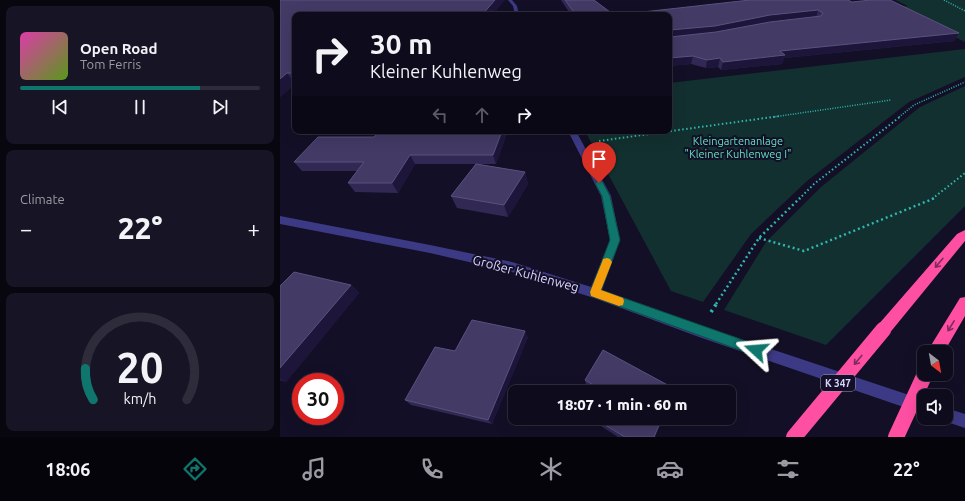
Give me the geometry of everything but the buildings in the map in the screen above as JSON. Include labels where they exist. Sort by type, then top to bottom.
[{"type":"highway","name":"K 347","points":[[794,437],[961,237],[965,235]]},
{"type":"highway","points":[[939,345],[965,303]]},
{"type":"highway","points":[[896,437],[922,381]]},
{"type":"street","points":[[510,0],[515,6],[516,12]]},
{"type":"street","points":[[574,134],[606,196],[615,240],[595,292]]},
{"type":"street","name":"Großer Kuhlenweg","points":[[280,220],[430,249],[512,267],[595,292],[699,331],[917,406]]},
{"type":"street","points":[[953,418],[965,422]]},
{"type":"path","points":[[944,0],[965,10]]},
{"type":"path","points":[[699,331],[758,238],[814,184],[914,105],[965,82]]},
{"type":"path","points":[[672,131],[891,100]]},
{"type":"path","points":[[579,144],[650,134]]},
{"type":"path","points":[[758,238],[804,251],[935,198],[965,173]]},
{"type":"green space","points":[[895,0],[965,0],[965,42],[894,7],[908,6]]},
{"type":"green space","name":"Kleingartenanlage \"Kleiner Kuhlenweg I\"","points":[[965,49],[965,77],[909,102],[807,181],[751,234],[703,302],[671,291],[587,134],[672,134],[672,83]]},
{"type":"green space","points":[[965,86],[965,206],[826,345],[724,310],[766,242],[821,187],[920,107]]},
{"type":"slow traffic","points":[[607,262],[595,292],[619,301]]},
{"type":"route","points":[[599,183],[606,196],[615,240],[595,292],[699,331],[756,350]]}]
